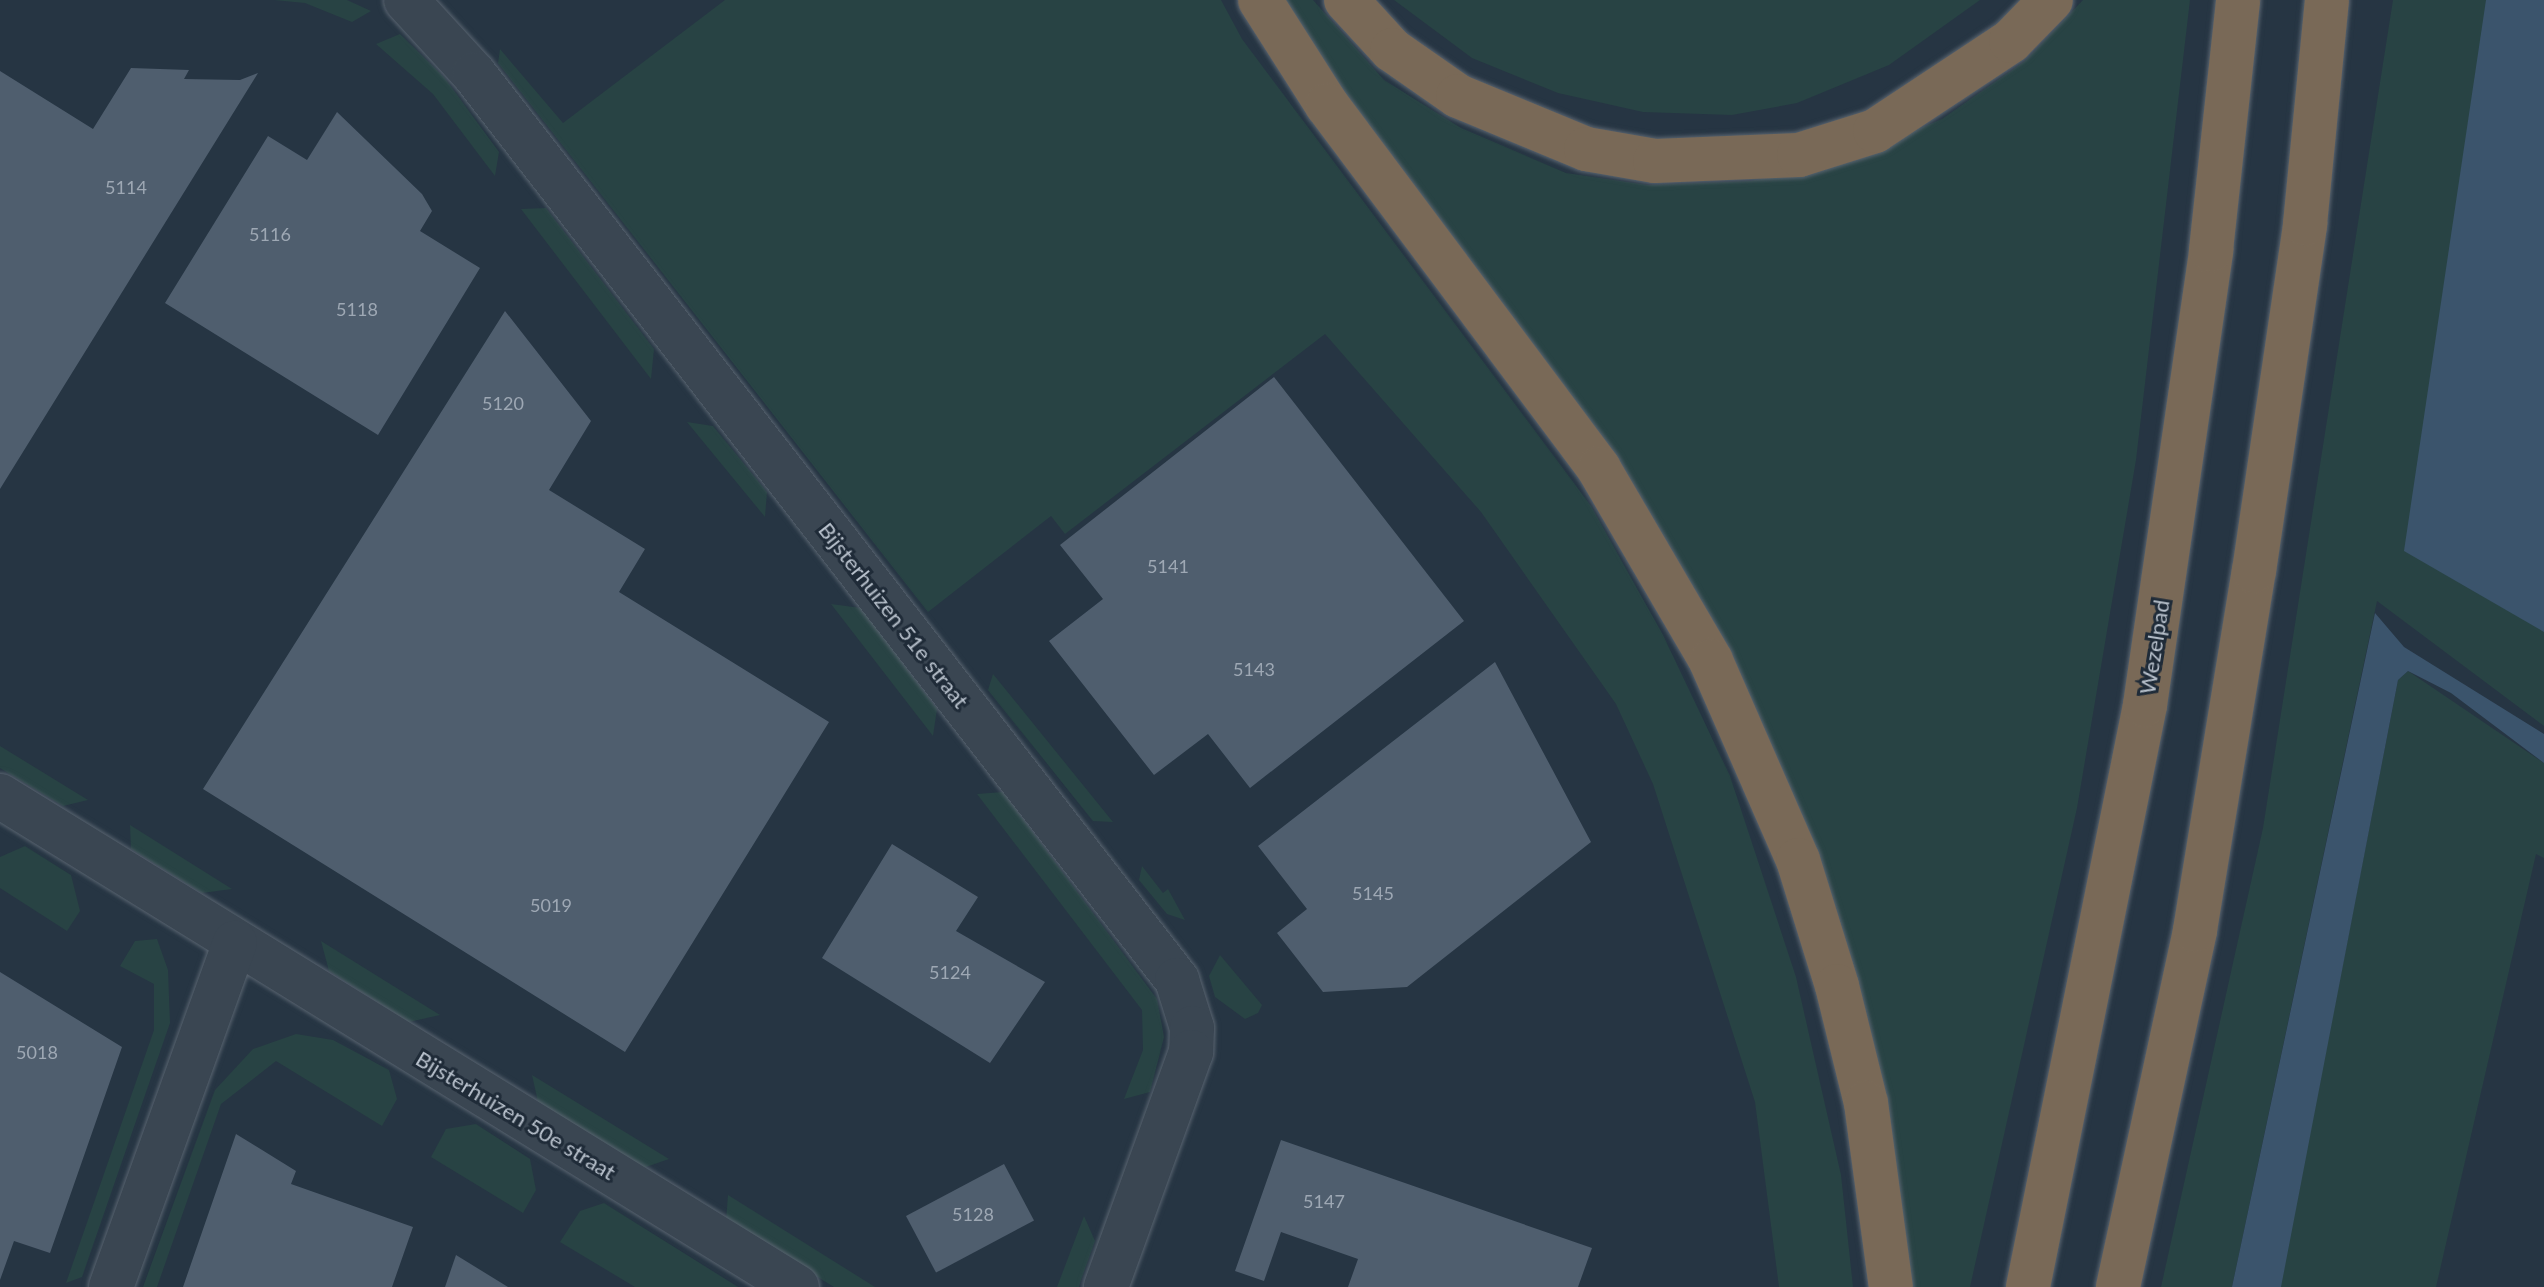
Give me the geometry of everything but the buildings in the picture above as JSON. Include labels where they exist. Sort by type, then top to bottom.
[{"type":"highway","points":[[1260,0],[1327,105],[1599,469],[1711,661],[1798,860],[1837,986],[1866,1103],[1891,1287]]},
{"type":"highway","points":[[1346,0],[1392,50],[1458,96],[1520,126],[1586,149],[1684,161],[1799,155],[1875,131],[1988,58],[2051,0]]},
{"type":"highway","name":"Wezelpad","points":[[2028,1287],[2145,705],[2207,281],[2238,0]]},
{"type":"highway","points":[[2118,1287],[2195,930],[2249,603],[2305,224],[2327,0]]},
{"type":"street","name":"Bijsterhuizen 51e straat","points":[[406,0],[484,87],[1177,980],[1192,1028],[1191,1052],[1106,1287]]},
{"type":"street","name":"Bijsterhuizen 50e straat","points":[[0,796],[797,1287]]},
{"type":"street","points":[[111,1287],[235,943]]},
{"type":"green space","points":[[274,0],[347,0],[371,11],[352,22],[305,3]]},
{"type":"green space","points":[[725,0],[1221,0],[1242,39],[1591,506],[1663,635],[1730,776],[1796,977],[1841,1175],[1853,1287],[1779,1287],[1755,1102],[1653,784],[1616,704],[1481,512],[1325,334],[1065,534],[1051,516],[928,612],[498,63],[500,49],[563,123]]},
{"type":"green space","points":[[1268,0],[1313,0],[1384,80],[1461,128],[1566,173],[1648,185],[1750,181],[1832,166],[1942,119],[2025,61],[2083,0],[2190,0],[2136,460],[2077,808],[1970,1287],[1907,1287],[1748,715]]},
{"type":"green space","points":[[1394,0],[1980,0],[1889,65],[1797,103],[1732,115],[1643,112],[1558,93],[1472,58]]},
{"type":"green space","points":[[2393,0],[2544,0],[2544,726],[2377,601],[2232,1287],[2161,1287],[2263,828]]},
{"type":"green space","points":[[400,34],[444,77],[499,152],[495,176],[433,94],[376,44]]},
{"type":"green space","points":[[546,208],[654,349],[651,379],[521,209]]},
{"type":"green space","points":[[687,422],[713,426],[767,492],[765,517]]},
{"type":"green space","points":[[831,604],[861,608],[937,709],[933,736]]},
{"type":"green space","points":[[2408,671],[2544,763],[2544,858],[2536,854],[2436,1287],[2280,1287],[2398,680]]},
{"type":"green space","points":[[993,674],[1113,822],[1093,821],[988,690]]},
{"type":"green space","points":[[0,746],[88,800],[63,806],[0,768]]},
{"type":"green space","points":[[1003,792],[1157,999],[1164,1037],[1150,1092],[1124,1099],[1143,1050],[1142,1010],[977,794]]},
{"type":"green space","points":[[130,825],[232,889],[202,893],[131,849]]},
{"type":"green space","points":[[25,846],[71,875],[80,911],[67,931],[0,888],[0,857]]},
{"type":"green space","points":[[1142,866],[1163,893],[1168,889],[1185,920],[1167,914],[1139,880]]},
{"type":"green space","points":[[157,939],[168,970],[170,1023],[82,1277],[66,1283],[154,1030],[154,984],[120,966],[135,941]]},
{"type":"green space","points":[[321,941],[440,1015],[409,1022],[329,971]]},
{"type":"green space","points":[[1220,955],[1262,1005],[1258,1013],[1245,1019],[1215,997],[1209,976]]},
{"type":"green space","points":[[296,1034],[333,1040],[389,1070],[397,1099],[382,1126],[276,1061],[221,1104],[157,1287],[143,1287],[215,1090],[253,1049]]},
{"type":"green space","points":[[532,1075],[669,1159],[643,1168],[538,1102]]},
{"type":"green space","points":[[476,1124],[530,1159],[536,1190],[523,1213],[431,1157],[446,1129]]},
{"type":"green space","points":[[728,1195],[875,1287],[834,1287],[726,1221]]},
{"type":"green space","points":[[604,1203],[738,1287],[635,1287],[560,1242],[580,1211]]},
{"type":"green space","points":[[1084,1216],[1095,1241],[1079,1287],[1057,1287]]},
{"type":"water","points":[[2486,0],[2544,0],[2544,632],[2404,551]]},
{"type":"water","points":[[2375,613],[2404,647],[2544,734],[2544,763],[2451,693],[2408,671],[2398,680],[2281,1287],[2232,1287]]}]
